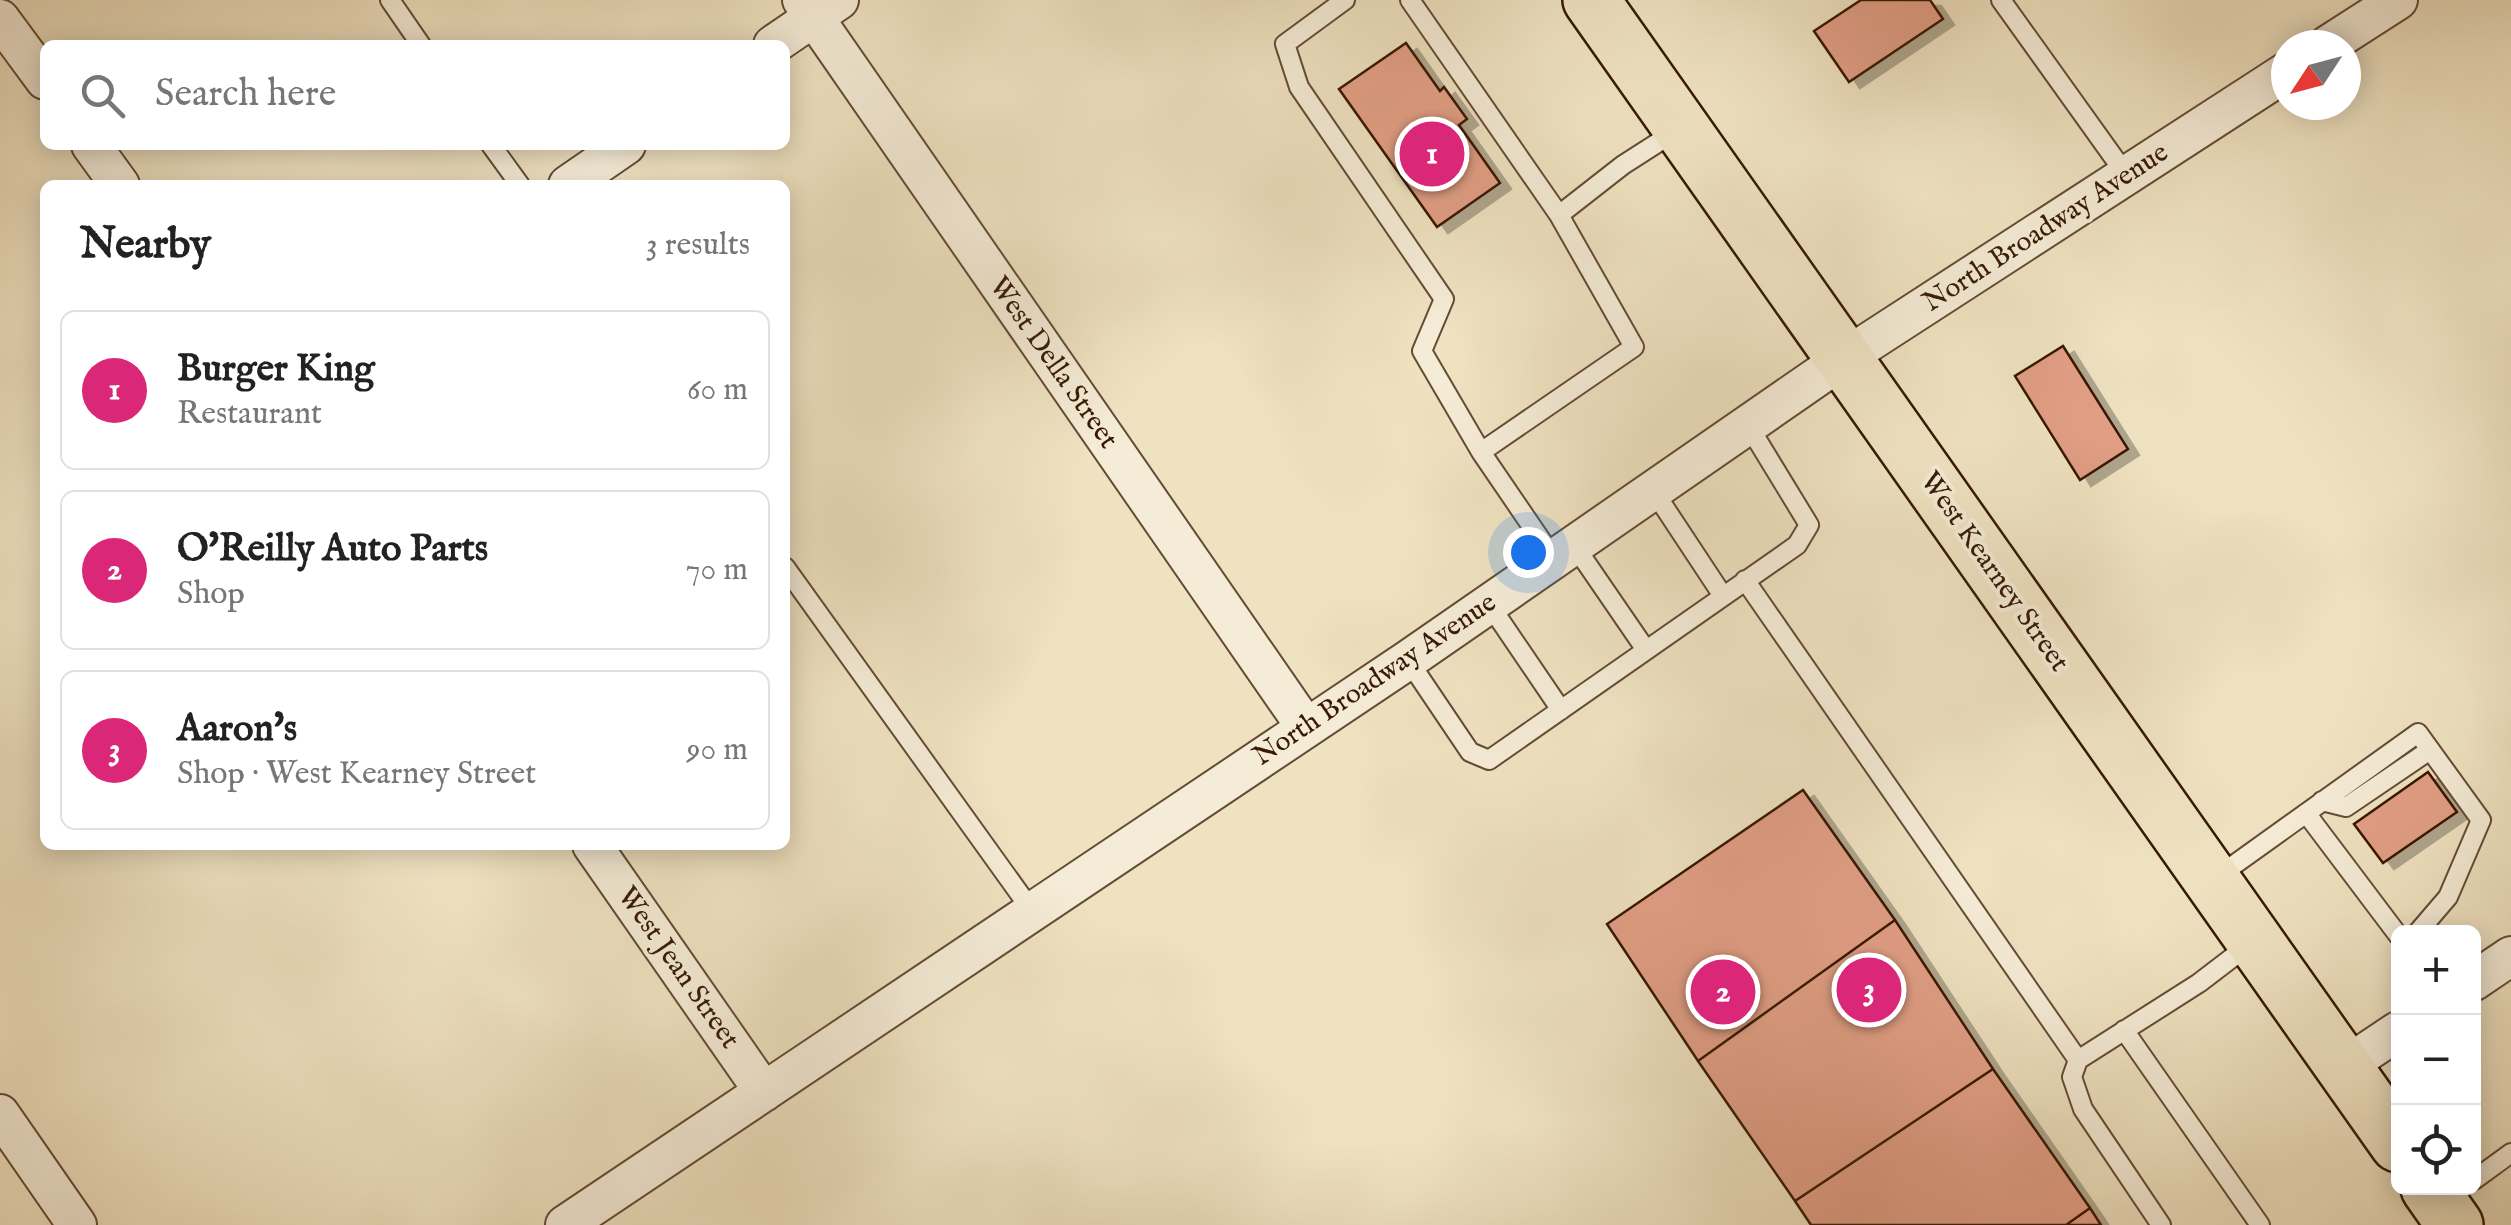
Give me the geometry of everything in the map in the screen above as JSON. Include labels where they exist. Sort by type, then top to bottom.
[{"type":"main road","name":"West Kearney Street","points":[[1591,0],[2391,1134]]},
{"type":"street","points":[[2351,30],[2398,0]]},
{"type":"street","points":[[779,40],[818,6]]},
{"type":"street","name":"West Della Street","points":[[818,6],[1305,726]]},
{"type":"street","points":[[0,19],[11,57],[40,77]]},
{"type":"street","name":"North Broadway Avenue","points":[[565,1225],[1408,660],[1843,358],[2271,82]]},
{"type":"street","points":[[96,150],[116,180]]},
{"type":"street","points":[[575,180],[619,150]]},
{"type":"street","name":"West Jean Street","points":[[595,850],[764,1092]]},
{"type":"street","points":[[2481,976],[2511,956]]},
{"type":"street","points":[[2344,1067],[2391,1036]]},
{"type":"street","points":[[0,1114],[77,1225]]},
{"type":"lane","points":[[390,0],[418,40]]},
{"type":"lane","points":[[1345,0],[1285,44],[1300,87],[1444,300],[1422,351],[1481,452],[1646,650]]},
{"type":"lane","points":[[1410,0],[1558,215],[1634,347],[1481,452]]},
{"type":"lane","points":[[2000,0],[2126,176]]},
{"type":"lane","points":[[1558,215],[1681,128]]},
{"type":"lane","points":[[495,150],[516,180]]},
{"type":"lane","points":[[1408,660],[1470,752],[1489,760],[1797,545],[1809,526],[1748,425]]},
{"type":"lane","points":[[1653,490],[1723,596]]},
{"type":"lane","points":[[790,574],[1032,911]]},
{"type":"lane","points":[[1746,580],[2078,1060]]},
{"type":"lane","points":[[1488,604],[1561,710]]},
{"type":"lane","points":[[2212,880],[2418,733],[2481,820],[2448,897],[2424,925]]},
{"type":"lane","points":[[2306,813],[2391,926]]},
{"type":"lane","points":[[2161,1225],[2083,1109],[2072,1077],[2078,1060],[2199,983],[2254,940]]},
{"type":"lane","points":[[2124,1030],[2260,1225]]},
{"type":"lane","points":[[2450,1199],[2511,1153]]},
{"type":"building","points":[[1861,0],[1930,0],[1943,19],[1849,82],[1814,31]]},
{"type":"building","points":[[1406,43],[1440,91],[1444,87],[1467,119],[1459,125],[1500,183],[1437,227],[1339,89]]},
{"type":"building","points":[[2063,346],[2128,449],[2080,480],[2015,376]]},
{"type":"building","points":[[2428,772],[2457,812],[2383,863],[2354,824]]},
{"type":"building","points":[[1803,790],[1895,920],[1698,1061],[1607,924]]},
{"type":"building","points":[[1895,920],[1993,1069],[1795,1201],[1698,1061]]},
{"type":"building","points":[[1993,1069],[2090,1208],[2066,1225],[1811,1225],[1795,1201]]},
{"type":"building","points":[[2090,1208],[2101,1225],[2066,1225]]},
{"type":"place","name":"Burger King","points":[[1432,154]]},
{"type":"place","name":"Aaron's","points":[[1869,990]]},
{"type":"place","name":"O'Reilly Auto Parts","points":[[1723,992]]}]
